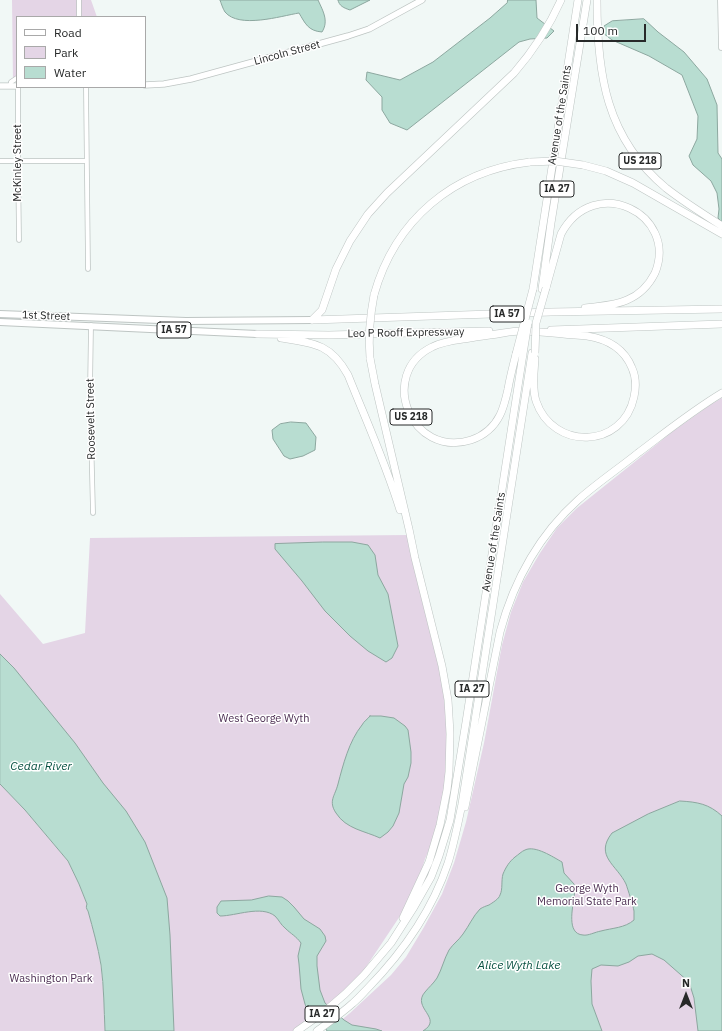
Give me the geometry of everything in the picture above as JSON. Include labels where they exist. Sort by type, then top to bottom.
[{"type":"highway","points":[[312,320],[322,310],[336,269],[343,254],[356,230],[371,210],[387,193],[514,73],[538,41],[561,0]]},
{"type":"highway","name":"Avenue of the Saints","points":[[297,1031],[324,1012],[345,994],[364,975],[391,943],[431,877],[450,820],[468,715],[519,354],[533,289],[578,0]]},
{"type":"highway","name":"Avenue of the Saints","points":[[317,1031],[353,1003],[385,970],[407,942],[427,910],[448,862],[462,804],[533,353],[536,323],[544,288],[551,223],[587,0]]},
{"type":"highway","name":"US 218","points":[[597,0],[598,35],[602,77],[608,103],[622,134],[636,156],[655,178],[666,188],[722,226]]},
{"type":"highway","points":[[391,943],[417,888],[435,844],[449,772],[450,740],[445,684],[408,522],[374,384],[370,358],[368,338],[374,295],[378,281],[392,251],[418,216],[449,190],[487,171],[530,162],[560,162],[583,165],[616,175],[722,234]]},
{"type":"highway","points":[[544,288],[564,228],[573,217],[587,208],[605,203],[628,207],[642,216],[650,225],[655,234],[659,252],[656,270],[650,281],[638,294],[620,303],[551,312]]},
{"type":"highway","name":"Leo P Rooff Expressway","points":[[312,320],[551,312],[722,309]]},
{"type":"highway","name":"Leo P Rooff Expressway","points":[[257,334],[329,335],[520,331],[722,324]]},
{"type":"highway","points":[[520,331],[587,336],[598,338],[612,344],[628,359],[634,371],[636,385],[632,406],[629,412],[615,428],[608,432],[591,437],[583,438],[570,436],[556,428],[545,418],[536,400],[533,353]]},
{"type":"highway","name":"US 218","points":[[519,354],[503,409],[496,422],[483,435],[460,442],[445,442],[426,434],[412,419],[405,400],[405,383],[409,369],[418,356],[424,351],[439,344],[520,331]]},
{"type":"highway","points":[[257,334],[313,344],[330,352],[344,367],[391,483],[415,558]]},
{"type":"highway","points":[[441,880],[454,851],[463,820],[500,632],[507,607],[521,574],[552,528],[578,500],[679,421],[722,393]]},
{"type":"main road","name":"Lincoln Street","points":[[146,85],[170,83],[191,79],[348,36],[369,29],[422,0]]},
{"type":"main road","points":[[0,86],[16,87]]},
{"type":"main road","name":"1st Street","points":[[0,314],[92,318]]},
{"type":"main road","name":"Leo P Rooff Expressway","points":[[92,318],[186,321],[312,320]]},
{"type":"main road","name":"1st Street","points":[[0,322],[91,326]]},
{"type":"main road","name":"Leo P Rooff Expressway","points":[[91,326],[257,334]]},
{"type":"street","points":[[79,0],[79,16]]},
{"type":"street","points":[[720,0],[721,48]]},
{"type":"street","points":[[10,86],[11,82],[16,79]]},
{"type":"street","name":"McKinley Street","points":[[18,88],[19,240]]},
{"type":"street","points":[[86,88],[88,269]]},
{"type":"street","points":[[0,160],[86,161]]},
{"type":"street","name":"Roosevelt Street","points":[[91,326],[90,382],[93,512]]},
{"type":"green space","points":[[12,0],[91,0],[97,16],[16,16],[16,82],[13,82]]},
{"type":"green space","name":"George Wyth Memorial State Park","points":[[722,398],[722,1031],[328,1031],[391,975],[406,957],[442,894],[454,863],[466,822],[484,743],[502,645],[511,612],[523,582],[540,553],[557,528],[577,508],[672,432]]},
{"type":"green space","name":"West George Wyth","points":[[408,535],[435,636],[449,716],[449,772],[440,825],[425,859],[414,895],[354,985],[296,1031],[162,1031],[0,654],[0,594],[43,644],[85,633],[90,538]]},
{"type":"green space","name":"Washington Park","points":[[0,784],[25,810],[68,861],[79,884],[87,904],[99,954],[103,984],[105,1031],[0,1031]]},
{"type":"water","points":[[220,0],[318,0],[322,8],[325,24],[322,32],[313,30],[305,23],[299,13],[260,20],[240,20],[231,17],[225,12]]},
{"type":"water","points":[[338,0],[370,0],[350,10],[339,4]]},
{"type":"water","points":[[508,0],[536,0],[537,18],[554,31],[547,38],[530,39],[519,42],[407,130],[390,123],[382,110],[382,97],[366,80],[367,72],[400,80],[433,62],[490,18],[507,3]]},
{"type":"water","points":[[644,19],[684,52],[707,79],[717,105],[718,153],[722,159],[722,222],[718,218],[719,209],[717,193],[711,181],[693,165],[689,156],[697,139],[698,116],[682,75],[649,56],[612,40],[603,33],[604,26],[612,21]]},
{"type":"water","points":[[291,422],[306,423],[316,437],[315,450],[303,456],[290,459],[284,456],[273,439],[272,430],[280,424]]},
{"type":"water","points":[[352,542],[368,545],[375,555],[378,575],[388,594],[398,646],[392,658],[386,662],[368,651],[350,636],[325,611],[275,549],[275,544]]},
{"type":"water","name":"Cedar River","points":[[0,654],[14,668],[75,743],[103,783],[126,811],[145,842],[167,898],[174,1031],[105,1031],[101,965],[86,907],[87,904],[79,884],[68,861],[25,810],[0,784]]},
{"type":"water","points":[[370,716],[394,718],[405,726],[408,730],[411,752],[411,763],[408,777],[404,784],[399,813],[393,826],[380,838],[345,823],[336,813],[332,802],[344,761],[353,738]]},
{"type":"water","name":"Alice Wyth Lake","points":[[680,801],[703,804],[722,816],[722,1031],[698,1031],[694,998],[689,982],[664,960],[652,954],[638,956],[629,962],[618,966],[601,965],[592,969],[592,1004],[602,1031],[423,1031],[429,1026],[430,1022],[422,1003],[422,998],[425,992],[437,978],[449,950],[481,908],[494,902],[499,896],[503,874],[513,859],[524,851],[534,849],[544,852],[562,862],[564,873],[574,884],[572,925],[574,930],[578,933],[587,935],[623,926],[634,920],[634,911],[626,884],[606,854],[605,848],[607,841],[612,833],[648,814]]},
{"type":"water","points":[[269,896],[282,897],[288,901],[304,919],[320,929],[325,936],[326,941],[317,956],[317,966],[320,990],[325,1003],[352,1025],[382,1031],[327,1031],[321,1020],[307,1009],[305,1004],[301,989],[298,956],[301,943],[275,916],[269,913],[256,911],[220,916],[217,913],[217,907],[221,901],[251,900]]}]
